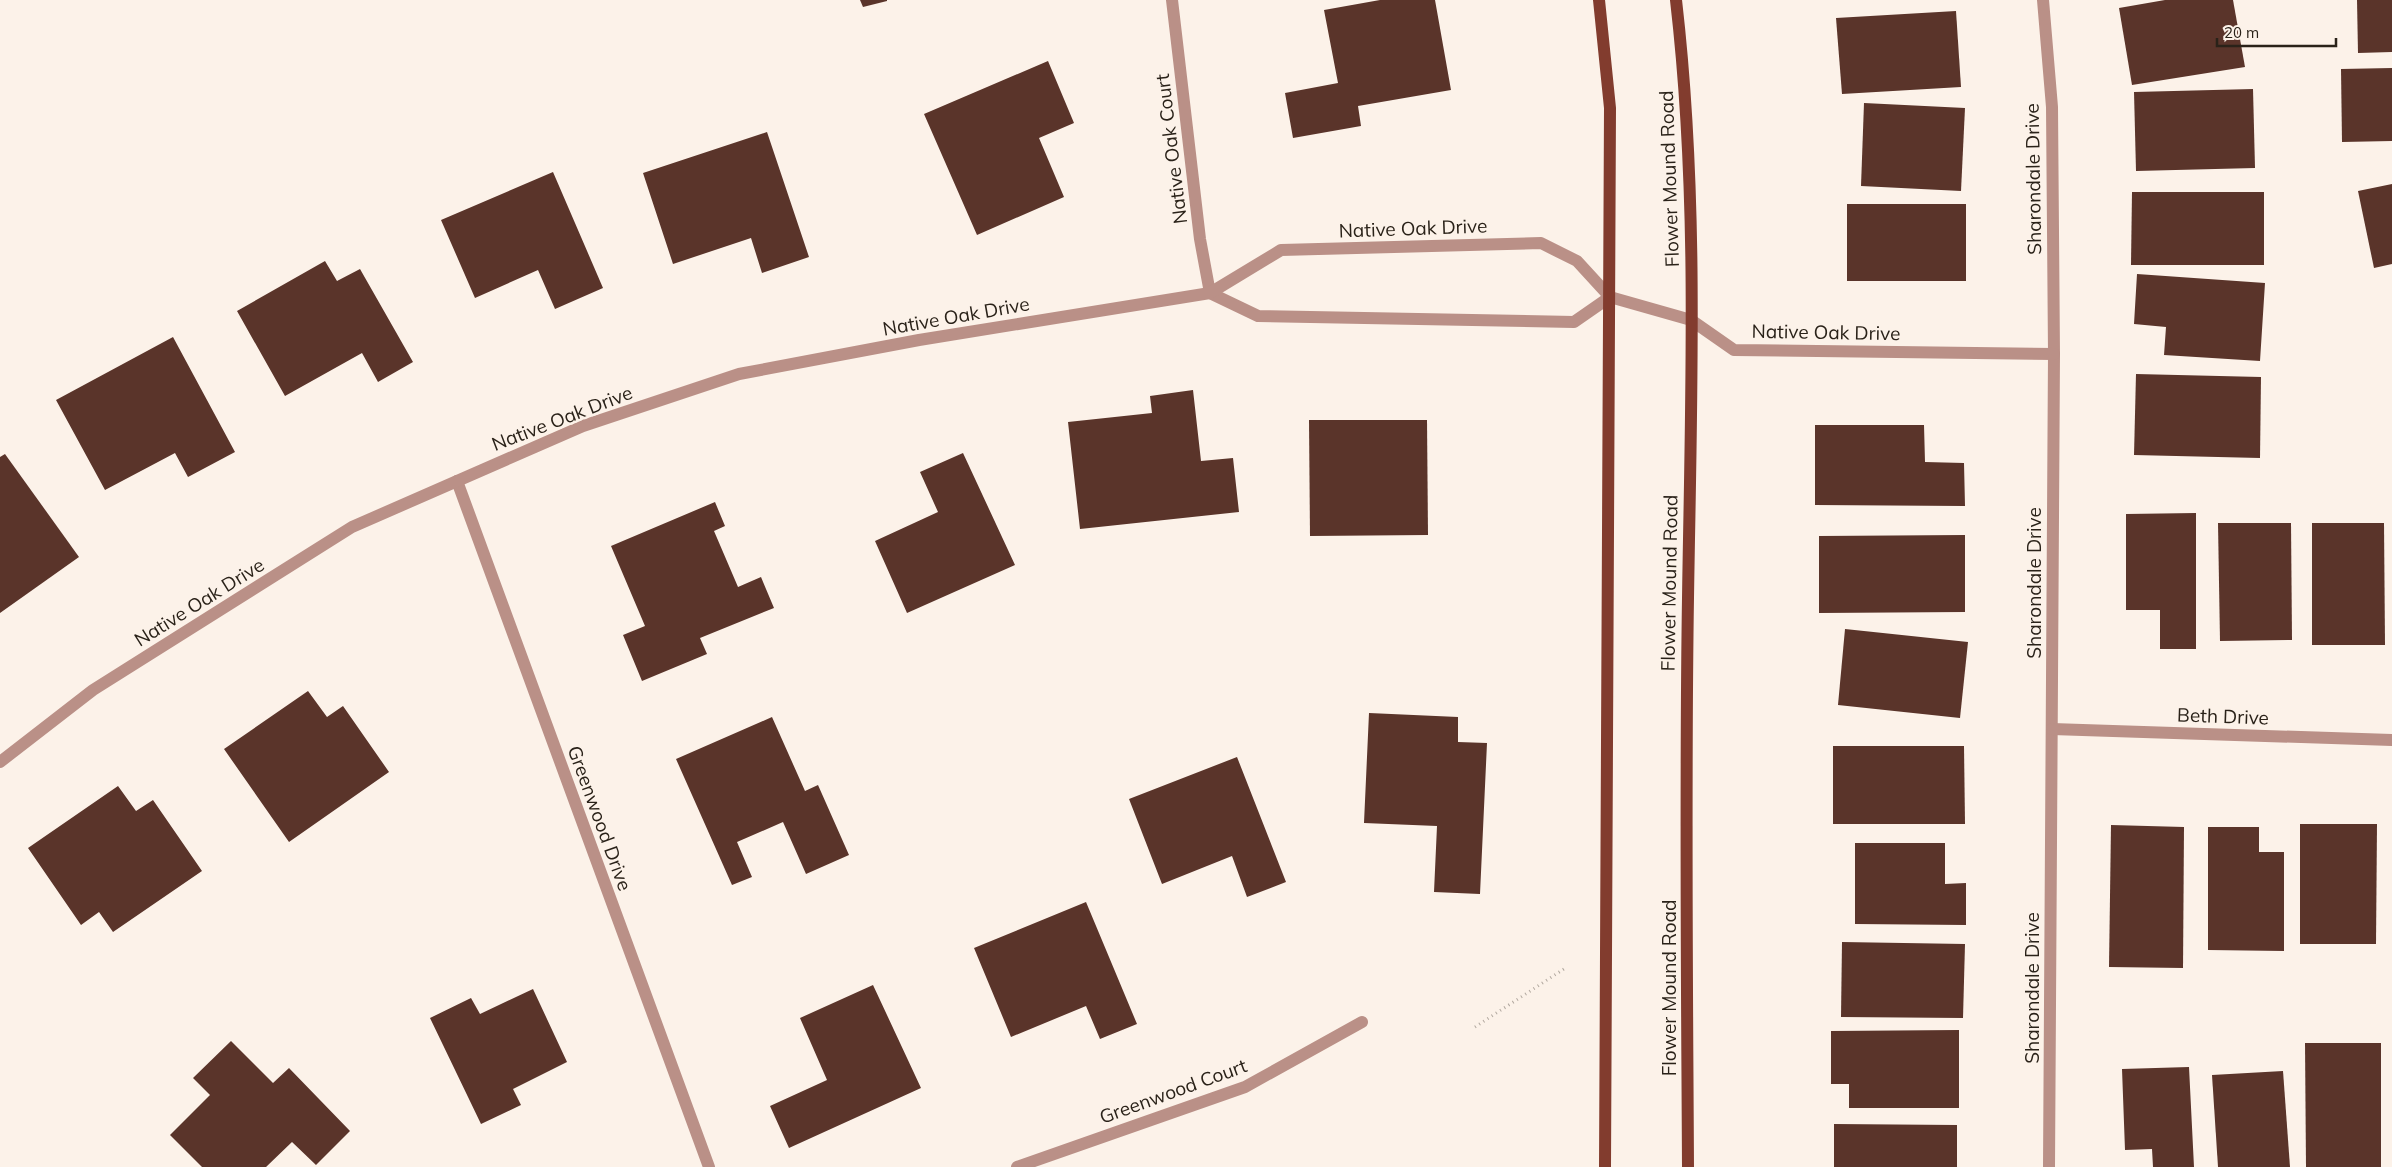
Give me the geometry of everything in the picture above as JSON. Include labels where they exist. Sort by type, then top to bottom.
[{"type":"main road","points":[[1599,0],[1610,108],[1605,1167]]},
{"type":"main road","name":"Flower Mound Road","points":[[1676,0],[1685,82],[1691,320],[1686,728],[1688,1167]]},
{"type":"street","name":"Native Oak Court","points":[[1172,0],[1200,239],[1210,293]]},
{"type":"street","name":"Sharondale Drive","points":[[2043,0],[2052,107],[2054,354],[2049,1167]]},
{"type":"street","name":"Native Oak Drive","points":[[0,762],[93,690],[352,527],[583,426],[739,374],[919,340],[1210,293],[1281,250],[1541,243],[1576,261],[1610,297],[1691,320],[1734,350],[2054,354]]},
{"type":"street","points":[[1210,293],[1258,316],[1574,322],[1610,297]]},
{"type":"street","name":"Greenwood Drive","points":[[457,481],[709,1167]]},
{"type":"street","name":"Beth Drive","points":[[2052,729],[2392,740]]},
{"type":"street","name":"Greenwood Court","points":[[1017,1167],[1245,1087],[1362,1022]]},
{"type":"path","points":[[1475,1027],[1567,967]]},
{"type":"building","points":[[860,0],[887,0],[887,1],[863,7]]},
{"type":"building","points":[[1380,0],[1435,0],[1451,90],[1358,106],[1361,126],[1293,138],[1285,93],[1338,83],[1324,10]]},
{"type":"building","points":[[2165,0],[2233,0],[2245,67],[2132,85],[2119,8]]},
{"type":"building","points":[[2357,0],[2392,0],[2392,52],[2358,53]]},
{"type":"building","points":[[1956,11],[1961,87],[1842,94],[1836,18]]},
{"type":"building","points":[[1048,61],[1074,123],[1039,138],[1064,197],[977,235],[924,114]]},
{"type":"building","points":[[2392,68],[2392,141],[2342,142],[2341,69]]},
{"type":"building","points":[[2253,89],[2255,168],[2136,171],[2134,92]]},
{"type":"building","points":[[1864,103],[1965,108],[1961,191],[1861,186]]},
{"type":"building","points":[[767,132],[809,257],[762,273],[751,238],[673,264],[643,173]]},
{"type":"building","points":[[553,172],[603,288],[555,309],[538,270],[475,298],[441,220]]},
{"type":"building","points":[[2392,184],[2392,264],[2374,268],[2358,191]]},
{"type":"building","points":[[2132,192],[2264,192],[2264,265],[2131,265]]},
{"type":"building","points":[[1847,204],[1966,204],[1966,281],[1847,281]]},
{"type":"building","points":[[325,261],[337,281],[360,269],[413,362],[378,382],[362,353],[285,396],[237,311]]},
{"type":"building","points":[[2137,274],[2265,283],[2260,361],[2164,355],[2166,327],[2134,324]]},
{"type":"building","points":[[173,337],[235,452],[188,477],[175,453],[105,490],[56,400]]},
{"type":"building","points":[[2136,374],[2261,377],[2260,458],[2134,455]]},
{"type":"building","points":[[1193,390],[1201,461],[1233,458],[1239,512],[1080,529],[1068,422],[1152,413],[1150,396]]},
{"type":"building","points":[[1309,420],[1427,420],[1428,535],[1310,536]]},
{"type":"building","points":[[1815,425],[1924,425],[1925,462],[1964,463],[1965,506],[1815,505]]},
{"type":"building","points":[[963,453],[1015,565],[907,613],[875,541],[938,512],[920,472]]},
{"type":"building","points":[[5,454],[79,557],[0,613],[0,457]]},
{"type":"building","points":[[715,502],[725,526],[714,531],[738,587],[761,577],[774,608],[700,638],[707,654],[642,681],[623,635],[645,626],[611,546]]},
{"type":"building","points":[[2196,513],[2196,649],[2160,649],[2160,610],[2126,610],[2126,514]]},
{"type":"building","points":[[2218,523],[2291,523],[2292,640],[2220,641]]},
{"type":"building","points":[[2312,523],[2384,523],[2385,645],[2312,645]]},
{"type":"building","points":[[1965,535],[1965,612],[1819,613],[1819,536]]},
{"type":"building","points":[[1845,629],[1968,642],[1960,718],[1838,705]]},
{"type":"building","points":[[308,691],[327,717],[343,706],[389,772],[289,842],[224,749]]},
{"type":"building","points":[[1369,713],[1458,717],[1458,742],[1487,743],[1480,894],[1434,892],[1437,826],[1364,823]]},
{"type":"building","points":[[772,717],[805,791],[818,785],[849,855],[806,874],[783,822],[737,842],[752,877],[732,885],[676,759]]},
{"type":"building","points":[[1833,746],[1964,746],[1965,824],[1833,824]]},
{"type":"building","points":[[1237,757],[1286,882],[1247,897],[1232,856],[1162,884],[1129,799]]},
{"type":"building","points":[[118,786],[136,811],[153,800],[202,871],[113,932],[99,912],[81,925],[28,848]]},
{"type":"building","points":[[2300,824],[2377,824],[2376,944],[2300,944]]},
{"type":"building","points":[[2111,825],[2184,827],[2183,968],[2109,967]]},
{"type":"building","points":[[2208,827],[2259,827],[2259,852],[2284,852],[2284,951],[2208,950]]},
{"type":"building","points":[[1855,843],[1945,843],[1945,884],[1966,883],[1966,925],[1855,924]]},
{"type":"building","points":[[1086,902],[1137,1024],[1100,1039],[1086,1006],[1011,1037],[974,948]]},
{"type":"building","points":[[1842,942],[1965,944],[1963,1018],[1841,1017]]},
{"type":"building","points":[[873,985],[921,1088],[789,1148],[770,1106],[827,1080],[800,1018]]},
{"type":"building","points":[[533,989],[567,1062],[513,1089],[521,1105],[481,1124],[430,1018],[471,998],[480,1014]]},
{"type":"building","points":[[1959,1030],[1959,1108],[1849,1108],[1849,1084],[1831,1084],[1831,1031]]},
{"type":"building","points":[[231,1041],[273,1083],[289,1068],[350,1131],[316,1165],[292,1142],[266,1167],[202,1167],[170,1135],[210,1095],[193,1078]]},
{"type":"building","points":[[2305,1043],[2381,1043],[2381,1167],[2306,1167]]},
{"type":"building","points":[[2189,1067],[2194,1167],[2153,1167],[2152,1149],[2125,1150],[2122,1069]]},
{"type":"building","points":[[2283,1071],[2290,1167],[2218,1167],[2212,1075]]},
{"type":"building","points":[[1834,1124],[1957,1125],[1957,1167],[1834,1167]]}]
